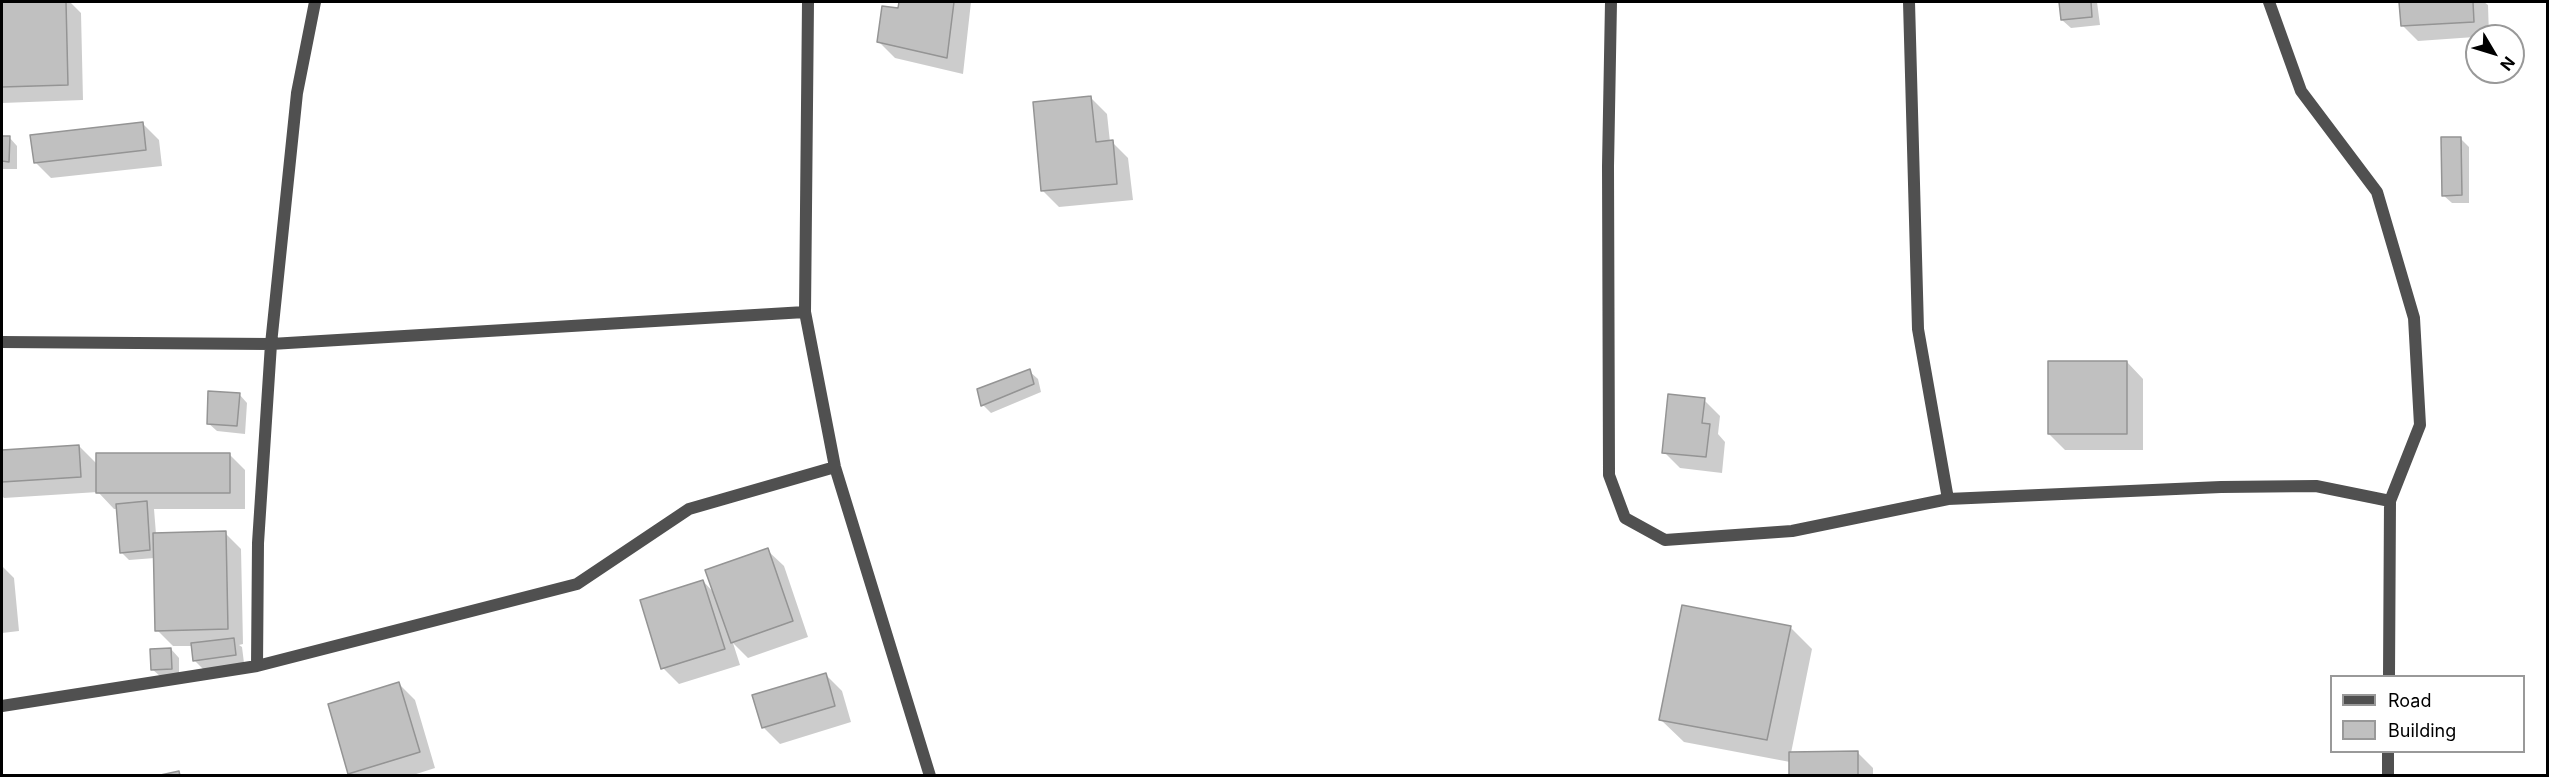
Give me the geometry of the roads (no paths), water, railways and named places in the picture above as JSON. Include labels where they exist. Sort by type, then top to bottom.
[{"type":"street","points":[[257,666],[258,543],[271,344],[297,93],[315,2]]},
{"type":"street","points":[[808,2],[805,312],[835,467],[930,776]]},
{"type":"street","points":[[1611,2],[1608,166],[1609,475],[1625,518],[1665,540],[1792,531],[1948,499],[2221,487],[2316,486],[2390,501]]},
{"type":"street","points":[[1909,2],[1918,330],[1948,499]]},
{"type":"street","points":[[2269,2],[2301,91],[2377,192],[2414,318],[2420,425],[2390,501],[2389,675]]},
{"type":"street","points":[[2,342],[271,344],[805,312]]},
{"type":"street","points":[[2,706],[257,666],[577,584],[689,509],[835,467]]},
{"type":"street","points":[[2388,753],[2388,776]]}]
